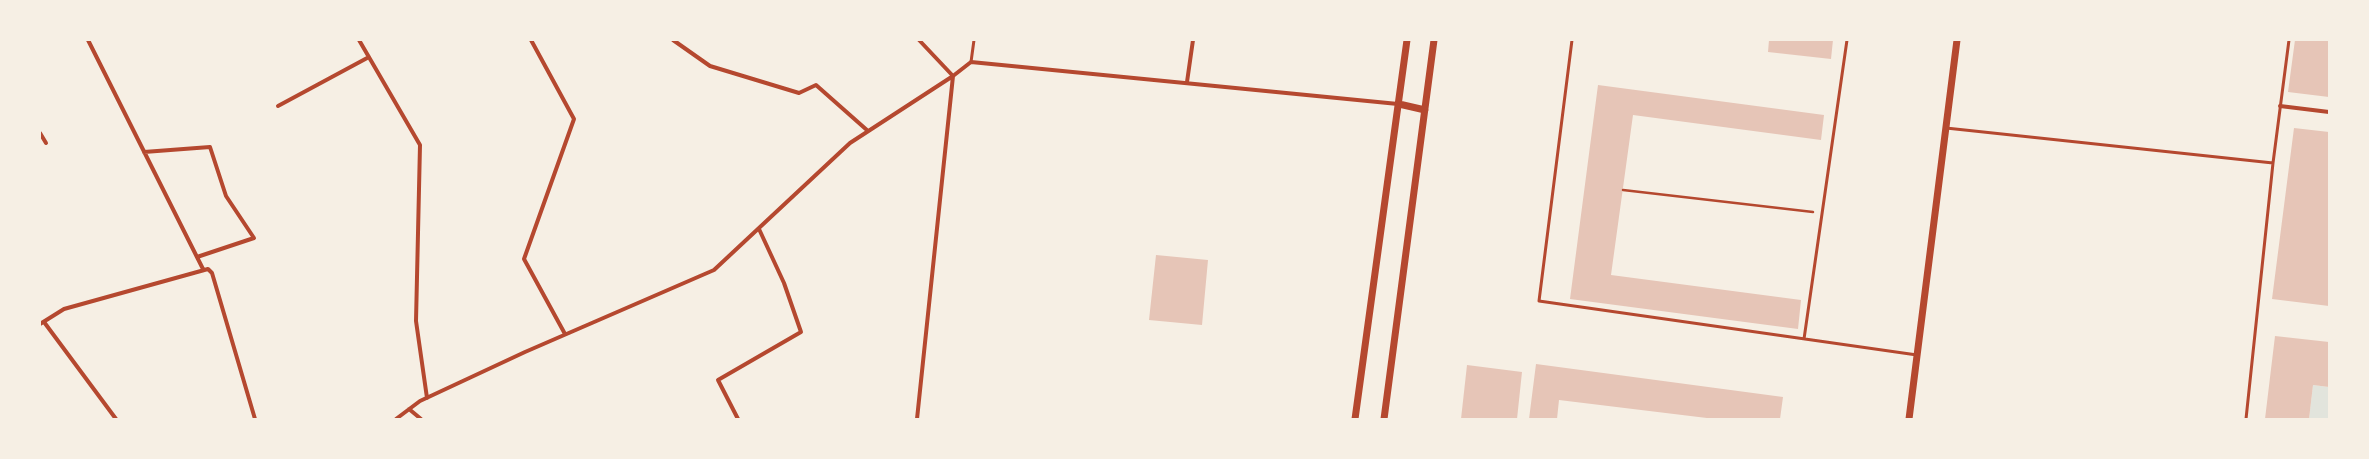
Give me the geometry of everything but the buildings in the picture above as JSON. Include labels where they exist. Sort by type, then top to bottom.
[{"type":"street","points":[[88,40],[203,269]]},
{"type":"street","points":[[359,40],[420,145],[416,321],[427,398]]},
{"type":"street","points":[[531,40],[574,119],[524,259],[565,334]]},
{"type":"street","points":[[673,40],[710,66],[799,93],[816,85],[868,132]]},
{"type":"street","points":[[917,419],[953,76],[919,40]]},
{"type":"street","points":[[1187,82],[1193,40]]},
{"type":"street","points":[[1355,419],[1407,40]]},
{"type":"street","points":[[1384,419],[1434,40]]},
{"type":"street","points":[[1909,419],[1957,40]]},
{"type":"street","points":[[278,106],[369,57]]},
{"type":"street","points":[[396,419],[427,398],[565,334],[714,270],[850,143],[953,76],[971,62],[1399,104],[1425,110]]},
{"type":"street","points":[[2280,106],[2329,112]]},
{"type":"street","points":[[40,133],[46,143]]},
{"type":"street","points":[[144,152],[210,146],[226,196],[254,238],[197,257]]},
{"type":"street","points":[[738,419],[718,380],[801,332],[784,283],[759,229]]},
{"type":"street","points":[[116,419],[42,323],[64,309],[203,269],[208,269],[212,273],[255,419]]},
{"type":"street","points":[[410,409],[421,419]]},
{"type":"lane","points":[[971,62],[974,40]]},
{"type":"lane","points":[[1572,40],[1539,301],[1917,355]]},
{"type":"lane","points":[[1804,339],[1847,40]]},
{"type":"lane","points":[[2246,419],[2273,163],[2289,40]]},
{"type":"lane","points":[[1946,128],[2273,163]]},
{"type":"path","points":[[1622,190],[1822,212]]},
{"type":"shaded area","points":[[2313,385],[2329,387],[2329,419],[2309,419]]}]
